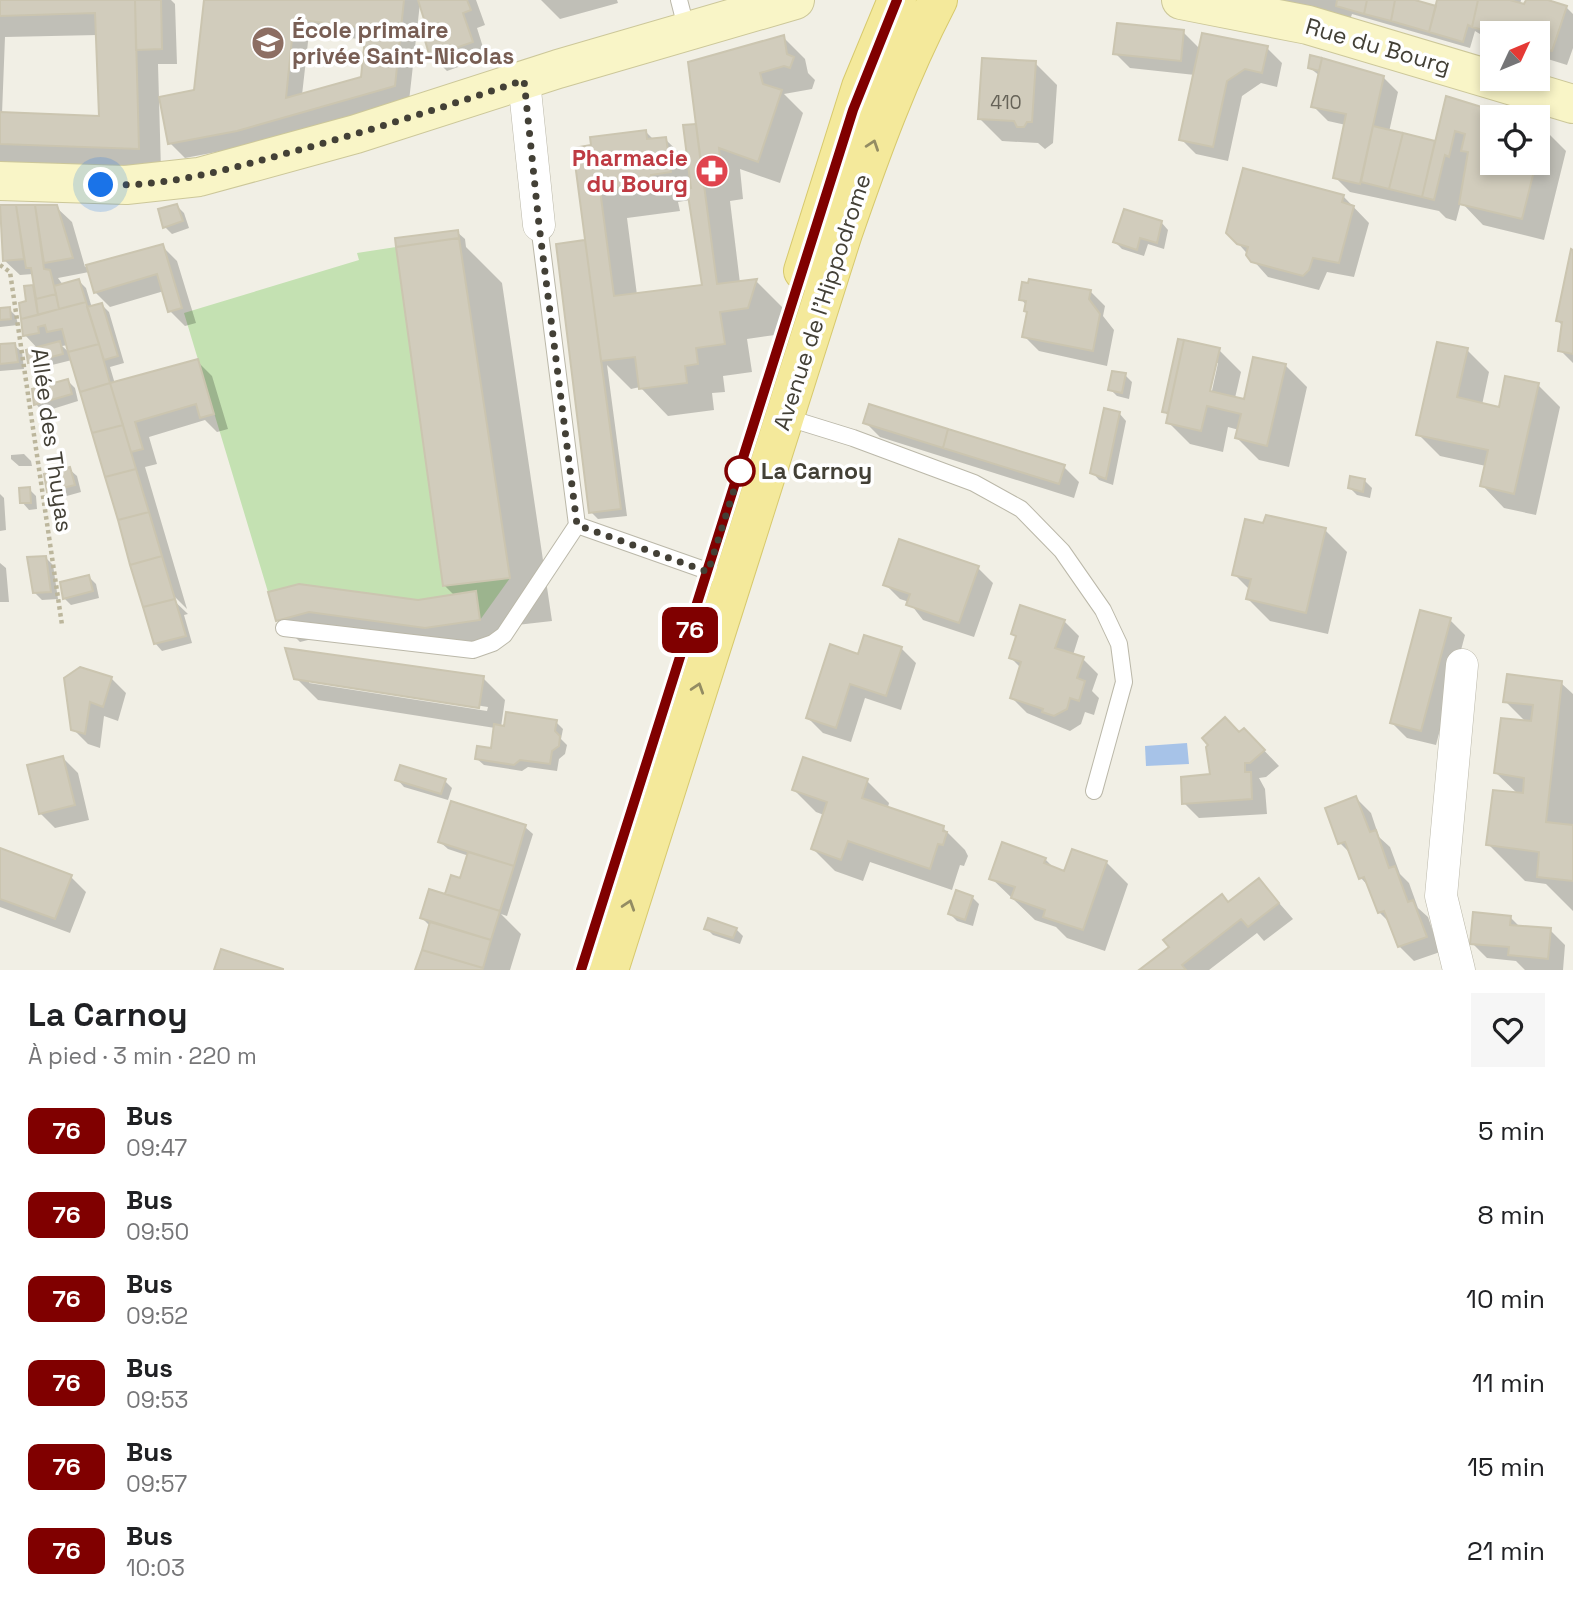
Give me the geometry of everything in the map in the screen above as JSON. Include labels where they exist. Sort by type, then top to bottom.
[{"type":"main road","name":"Avenue de l'Hippodrome","points":[[609,970],[857,99],[897,0]]},
{"type":"main road","name":"Avenue de l'Hippodrome","points":[[581,970],[720,576],[785,417],[884,115],[906,60],[938,0]]},
{"type":"street","points":[[0,181],[127,186],[199,177],[356,134],[524,80],[683,15],[795,0]]},
{"type":"street","name":"Rue du Bourg","points":[[1181,0],[1326,30],[1573,104]]},
{"type":"street","points":[[524,80],[539,225]]},
{"type":"street","points":[[1459,970],[1441,896],[1462,665]]},
{"type":"lane","points":[[284,628],[473,650],[482,648],[504,635],[577,525],[539,225]]},
{"type":"lane","points":[[785,417],[853,438],[987,489],[1021,509],[1062,551],[1112,626],[1123,663],[1124,682],[1094,791]]},
{"type":"lane","points":[[577,525],[720,576]]},
{"type":"path","name":"Allée des Thuyas","points":[[0,265],[10,272],[62,625]]},
{"type":"green space","points":[[396,247],[443,586],[510,578],[480,620],[476,591],[418,600],[299,584],[268,592],[184,313],[359,260],[357,253]]},
{"type":"water","points":[[1187,743],[1189,764],[1146,766],[1145,746]]},
{"type":"building","points":[[0,0],[135,0],[139,149],[0,144],[0,112],[99,116],[95,13],[0,16]]},
{"type":"building","points":[[135,0],[161,0],[162,49],[136,50]]},
{"type":"building","name":"École primaire privée Saint-Nicolas","points":[[204,0],[404,0],[395,86],[237,131],[168,144],[159,97],[194,90]],"holes":[[[294,19],[366,28],[361,77],[286,98]]]},
{"type":"building","points":[[418,0],[467,0],[471,10],[463,13],[473,42],[430,57],[423,34],[428,32]]},
{"type":"building","points":[[1337,0],[1367,0],[1364,14],[1336,6]]},
{"type":"building","points":[[1367,0],[1395,0],[1391,21],[1364,14]]},
{"type":"building","points":[[1395,0],[1415,0],[1436,6],[1429,32],[1391,21]]},
{"type":"building","points":[[1437,0],[1478,0],[1472,27],[1468,25],[1463,42],[1429,32]]},
{"type":"building","points":[[1478,0],[1510,0],[1524,4],[1526,0],[1548,0],[1567,6],[1552,51],[1550,21],[1480,21],[1480,29],[1472,27]]},
{"type":"building","points":[[1117,23],[1184,30],[1181,61],[1113,54]]},
{"type":"building","points":[[1202,33],[1268,46],[1262,73],[1245,69],[1227,81],[1213,147],[1179,140]]},
{"type":"building","points":[[784,35],[787,54],[794,57],[790,68],[784,66],[760,73],[763,84],[782,90],[758,162],[719,148],[722,177],[703,180],[688,62]]},
{"type":"building","points":[[1310,55],[1322,58],[1319,71],[1308,68]]},
{"type":"building","points":[[982,58],[1036,61],[1032,122],[1027,122],[1024,127],[1017,127],[1014,121],[978,119]]},
{"type":"building","points":[[1322,58],[1384,76],[1360,184],[1333,178],[1346,114],[1311,107]]},
{"type":"building","points":[[1446,96],[1480,106],[1480,175],[1533,175],[1522,219],[1459,204],[1468,152],[1461,151],[1465,134],[1455,131],[1449,157],[1445,155],[1434,200],[1422,197]]},
{"type":"building","points":[[696,124],[717,284],[757,279],[748,308],[720,312],[725,344],[696,348],[698,364],[685,366],[687,383],[639,389],[635,357],[601,361],[573,148],[591,145],[590,137],[646,130],[647,139],[666,137],[671,172],[651,175],[653,184],[600,190],[614,296],[702,285],[687,189],[691,188],[683,125]]},
{"type":"building","points":[[1373,126],[1403,133],[1389,189],[1361,182]]},
{"type":"building","points":[[1403,133],[1435,141],[1422,197],[1389,189]]},
{"type":"building","points":[[1243,168],[1344,195],[1342,202],[1354,206],[1339,263],[1313,258],[1309,270],[1303,276],[1251,262],[1246,255],[1248,247],[1237,244],[1226,233]]},
{"type":"building","points":[[177,204],[183,221],[163,228],[158,209]]},
{"type":"building","points":[[0,205],[16,205],[24,259],[3,261]]},
{"type":"building","points":[[16,205],[35,205],[44,269],[50,270],[56,294],[36,299],[31,268],[26,268]]},
{"type":"building","points":[[35,205],[57,205],[73,258],[44,263]]},
{"type":"building","points":[[1124,209],[1162,221],[1157,243],[1140,238],[1137,250],[1113,242]]},
{"type":"building","points":[[458,230],[459,238],[396,247],[395,238]]},
{"type":"building","points":[[459,238],[510,578],[443,586],[396,247]]},
{"type":"building","points":[[585,240],[621,509],[589,513],[556,244]]},
{"type":"building","points":[[163,244],[182,308],[168,312],[157,274],[94,293],[86,265]]},
{"type":"building","points":[[1571,249],[1573,354],[1558,351],[1562,322],[1556,321]]},
{"type":"building","points":[[79,279],[86,302],[59,309],[54,286]]},
{"type":"building","points":[[1029,279],[1091,290],[1089,299],[1100,314],[1093,351],[1022,337],[1027,312],[1024,311],[1026,301],[1019,300],[1022,282],[1028,283]]},
{"type":"building","points":[[33,285],[38,315],[21,319],[19,303],[26,301],[24,286]]},
{"type":"building","points":[[56,294],[59,309],[38,315],[36,299]]},
{"type":"building","points":[[86,302],[99,344],[68,352],[62,329],[47,332],[45,325],[38,327],[39,333],[23,336],[21,319]]},
{"type":"building","points":[[102,303],[118,356],[104,360],[87,307]]},
{"type":"building","points":[[10,307],[11,319],[0,320],[0,308]]},
{"type":"building","points":[[1178,339],[1184,340],[1168,413],[1162,412]]},
{"type":"building","points":[[1184,340],[1220,348],[1210,391],[1244,399],[1253,357],[1286,364],[1267,446],[1235,438],[1241,414],[1207,406],[1201,431],[1166,423]]},
{"type":"building","points":[[60,341],[63,354],[28,363],[26,350]]},
{"type":"building","points":[[1437,342],[1468,348],[1457,397],[1499,407],[1505,376],[1539,383],[1514,494],[1480,486],[1488,450],[1416,435]]},
{"type":"building","points":[[15,343],[18,362],[0,364],[0,344]]},
{"type":"building","points":[[99,344],[110,383],[80,392],[68,352]]},
{"type":"building","points":[[198,359],[214,414],[200,418],[196,404],[135,422],[143,449],[131,452],[110,383]]},
{"type":"building","points":[[1112,371],[1126,373],[1122,393],[1108,390]]},
{"type":"building","points":[[68,379],[72,394],[34,405],[32,389]]},
{"type":"building","points":[[110,383],[123,425],[92,433],[80,392]]},
{"type":"building","points":[[869,404],[948,429],[943,448],[863,423]]},
{"type":"building","points":[[1104,408],[1120,412],[1106,479],[1090,473]]},
{"type":"building","points":[[123,425],[136,469],[105,477],[92,433]]},
{"type":"building","points":[[948,429],[1065,465],[1059,484],[943,448]]},
{"type":"building","points":[[70,467],[75,485],[47,492],[44,474]]},
{"type":"building","points":[[136,469],[149,512],[118,520],[105,477]]},
{"type":"building","points":[[1350,476],[1365,479],[1363,492],[1348,488]]},
{"type":"building","points":[[30,487],[31,503],[20,503],[19,488]]},
{"type":"building","points":[[149,512],[162,556],[130,565],[118,520]]},
{"type":"building","points":[[1266,515],[1326,528],[1306,613],[1246,599],[1251,579],[1232,575],[1245,519],[1263,523]]},
{"type":"building","points":[[899,539],[979,566],[959,623],[906,605],[910,594],[883,585]]},
{"type":"building","points":[[46,556],[51,592],[33,593],[27,557]]},
{"type":"building","points":[[162,556],[175,599],[143,607],[130,565]]},
{"type":"building","points":[[89,575],[93,591],[63,599],[60,582]]},
{"type":"building","points":[[299,584],[418,600],[476,591],[480,620],[425,628],[309,612],[276,621],[268,592]]},
{"type":"building","points":[[175,599],[186,636],[154,644],[143,607]]},
{"type":"building","points":[[1020,605],[1065,620],[1055,648],[1084,657],[1077,678],[1085,681],[1079,701],[1070,698],[1067,709],[1054,716],[1042,712],[1043,709],[1010,698],[1021,662],[1009,658],[1016,636],[1011,634]]},
{"type":"building","points":[[1420,610],[1451,618],[1421,731],[1390,723]]},
{"type":"building","points":[[864,635],[902,647],[886,696],[850,684],[836,728],[806,718],[830,644],[858,654]]},
{"type":"building","points":[[285,648],[484,676],[479,708],[294,679]]},
{"type":"building","points":[[80,667],[112,677],[103,707],[90,702],[85,734],[71,730],[64,678]]},
{"type":"building","points":[[1507,674],[1562,681],[1546,822],[1573,825],[1573,881],[1537,877],[1539,852],[1486,845],[1493,790],[1523,793],[1524,778],[1494,773],[1501,718],[1531,721],[1533,705],[1503,702]]},
{"type":"building","points":[[506,712],[557,720],[555,731],[560,736],[559,746],[552,751],[550,764],[520,760],[514,765],[475,759],[477,746],[491,748],[494,724],[504,726]]},
{"type":"building","points":[[1225,717],[1239,732],[1244,728],[1265,750],[1250,763],[1245,763],[1245,772],[1251,772],[1252,799],[1182,804],[1181,777],[1210,774],[1206,747],[1208,745],[1202,738]]},
{"type":"building","points":[[63,756],[75,805],[39,814],[27,765]]},
{"type":"building","points":[[803,757],[868,779],[862,798],[944,826],[943,831],[947,832],[943,845],[938,844],[930,869],[848,841],[841,860],[811,849],[827,802],[792,790]]},
{"type":"building","points":[[400,765],[446,779],[441,794],[395,780]]},
{"type":"building","points":[[1356,796],[1370,832],[1376,830],[1389,868],[1395,866],[1408,902],[1413,900],[1427,937],[1398,947],[1384,911],[1378,913],[1364,877],[1359,879],[1345,842],[1338,844],[1325,808]]},
{"type":"building","points":[[451,801],[526,825],[514,866],[438,842]]},
{"type":"building","points":[[1002,842],[1046,858],[1044,863],[1064,871],[1072,849],[1107,861],[1083,930],[1043,917],[1045,910],[1011,898],[1015,887],[989,879]]},
{"type":"building","points":[[0,848],[72,875],[55,919],[0,899]]},
{"type":"building","points":[[468,852],[514,866],[500,911],[445,894],[451,875],[460,878]]},
{"type":"building","points":[[1259,878],[1279,903],[1248,927],[1241,919],[1182,965],[1186,970],[1139,970],[1169,947],[1163,940],[1222,894],[1228,902]]},
{"type":"building","points":[[429,889],[500,911],[491,940],[420,918]]},
{"type":"building","points":[[956,890],[973,896],[965,920],[948,914]]},
{"type":"building","points":[[1473,912],[1511,916],[1510,925],[1551,928],[1548,959],[1508,955],[1509,947],[1470,944]]},
{"type":"building","points":[[708,918],[737,928],[733,938],[704,929]]},
{"type":"building","points":[[430,922],[491,940],[483,968],[422,950]]},
{"type":"building","points":[[221,949],[283,969],[283,970],[214,970]]},
{"type":"building","points":[[422,950],[483,968],[415,970]]},
{"type":"bus line","name":"76","points":[[581,970],[853,110],[897,0]]},
{"type":"place","name":"École primaire privée Saint-Nicolas","points":[[268,43]]},
{"type":"place","name":"Pharmacie du Bourg","points":[[712,171]]},
{"type":"place","name":"La Carnoy","points":[[740,471]]},
{"type":"route","points":[[101,185],[127,186],[199,177],[356,134],[524,80],[539,225],[577,525],[708,572],[740,471]]}]
